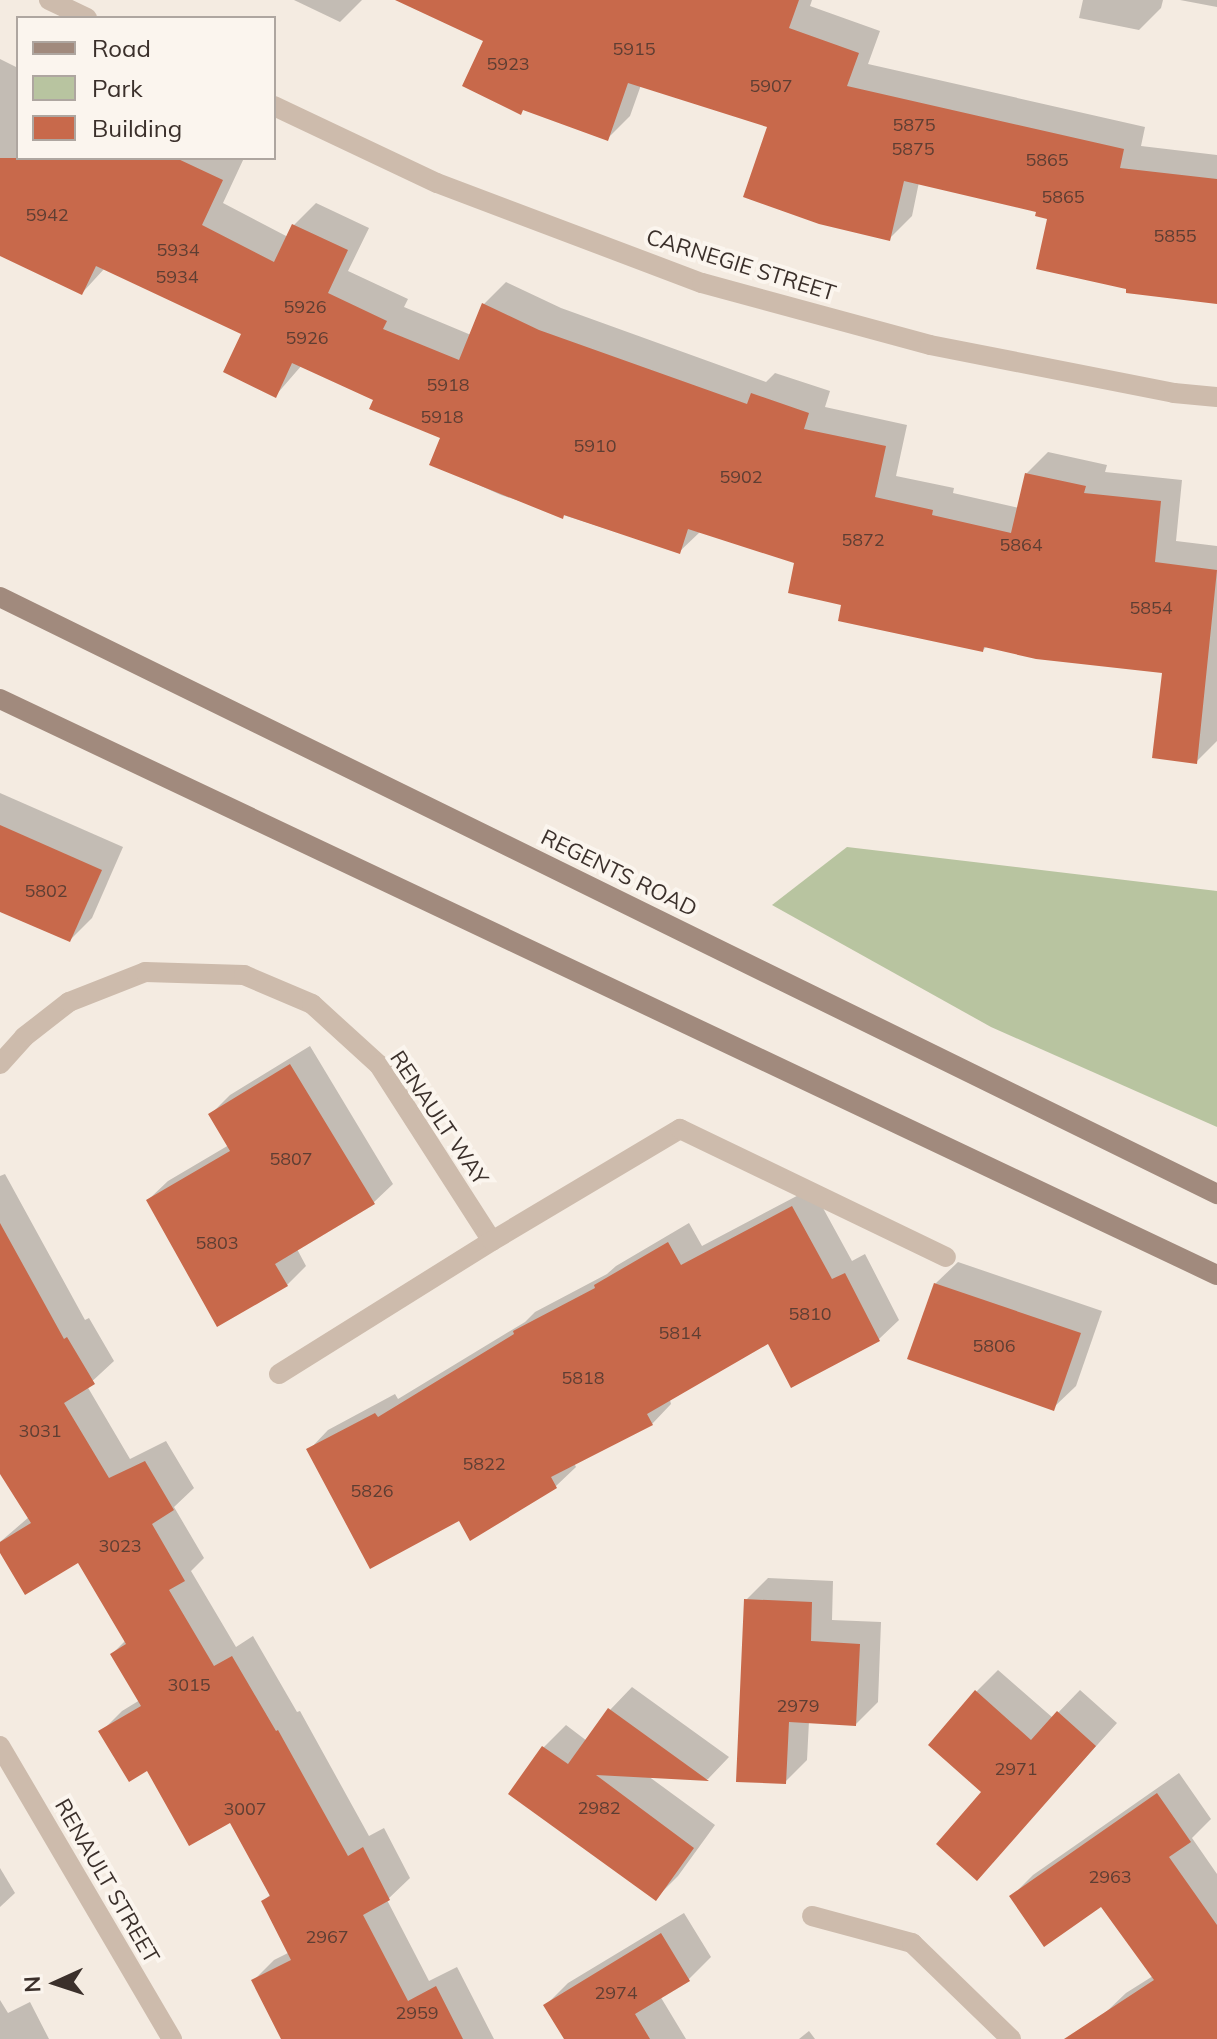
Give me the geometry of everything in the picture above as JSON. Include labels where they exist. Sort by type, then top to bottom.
[{"type":"main road","name":"REGENTS ROAD","points":[[0,597],[1217,1194]]},
{"type":"main road","points":[[0,699],[1217,1275]]},
{"type":"street","points":[[49,0],[83,16]]},
{"type":"street","name":"CARNEGIE STREET","points":[[276,107],[437,183],[702,283],[930,345],[1174,393],[1217,397]]},
{"type":"street","name":"RENAULT WAY","points":[[0,1064],[24,1037],[69,1002],[145,972],[244,975],[312,1004],[379,1065],[492,1241]]},
{"type":"street","points":[[279,1374],[492,1241],[680,1129],[946,1257]]},
{"type":"street","name":"RENAULT STREET","points":[[0,1746],[172,2039]]},
{"type":"street","points":[[812,1916],[912,1943],[1011,2039]]},
{"type":"green space","points":[[847,847],[1217,891],[1217,1127],[991,1027],[772,905]]},
{"type":"building","points":[[395,0],[799,0],[789,28],[859,53],[847,86],[1124,149],[1120,168],[1217,179],[1217,304],[1126,293],[1126,289],[1036,269],[1047,219],[1035,216],[1036,212],[904,181],[890,241],[819,224],[743,197],[767,127],[628,83],[608,141],[523,110],[521,115],[462,86],[483,41]]},
{"type":"building","points":[[0,158],[180,160],[223,180],[202,225],[274,262],[292,224],[348,250],[328,293],[387,321],[383,329],[459,360],[482,303],[539,330],[747,404],[751,393],[809,413],[804,429],[886,446],[875,497],[933,510],[932,515],[1011,533],[1025,473],[1086,486],[1084,493],[1161,501],[1155,562],[1217,570],[1197,764],[1152,758],[1162,673],[1036,659],[984,647],[983,652],[838,621],[841,605],[788,593],[794,563],[688,529],[680,554],[564,515],[563,519],[429,465],[440,438],[369,409],[373,400],[292,363],[276,398],[223,372],[241,334],[96,266],[82,295],[0,256]]},
{"type":"building","points":[[0,825],[102,870],[70,942],[0,912]]},
{"type":"building","points":[[290,1064],[375,1204],[275,1264],[288,1286],[217,1327],[146,1200],[230,1151],[208,1114]]},
{"type":"building","points":[[792,1206],[832,1279],[845,1273],[880,1341],[791,1388],[768,1344],[647,1414],[653,1425],[551,1477],[557,1488],[470,1541],[459,1521],[370,1569],[306,1449],[375,1413],[378,1417],[514,1334],[513,1331],[595,1288],[594,1285],[668,1242],[681,1265]]},
{"type":"building","points":[[0,1223],[64,1339],[67,1337],[95,1384],[64,1403],[109,1478],[145,1461],[174,1510],[152,1524],[185,1581],[169,1590],[214,1666],[232,1656],[278,1730],[348,1856],[363,1847],[390,1900],[363,1915],[408,2001],[436,1986],[463,2039],[281,2039],[251,1980],[291,1960],[261,1901],[270,1896],[230,1823],[189,1846],[147,1771],[129,1782],[98,1731],[141,1706],[110,1654],[126,1644],[78,1563],[25,1595],[0,1553],[0,1542],[31,1523],[0,1474]]},
{"type":"building","points":[[934,1283],[1081,1333],[1054,1411],[907,1359]]},
{"type":"building","points":[[744,1599],[812,1602],[811,1641],[860,1644],[856,1726],[789,1722],[786,1784],[736,1782]]},
{"type":"building","points":[[975,1690],[1031,1740],[1057,1711],[1096,1746],[977,1881],[936,1844],[981,1792],[928,1745]]},
{"type":"building","points":[[608,1708],[709,1781],[596,1775],[694,1848],[656,1901],[508,1794],[542,1746],[568,1764]]},
{"type":"building","points":[[1157,1793],[1191,1842],[1169,1857],[1217,1925],[1217,2039],[1064,2039],[1154,1980],[1101,1907],[1044,1947],[1009,1896]]},
{"type":"building","points":[[661,1933],[690,1981],[635,2014],[650,2039],[564,2039],[543,2005]]}]
